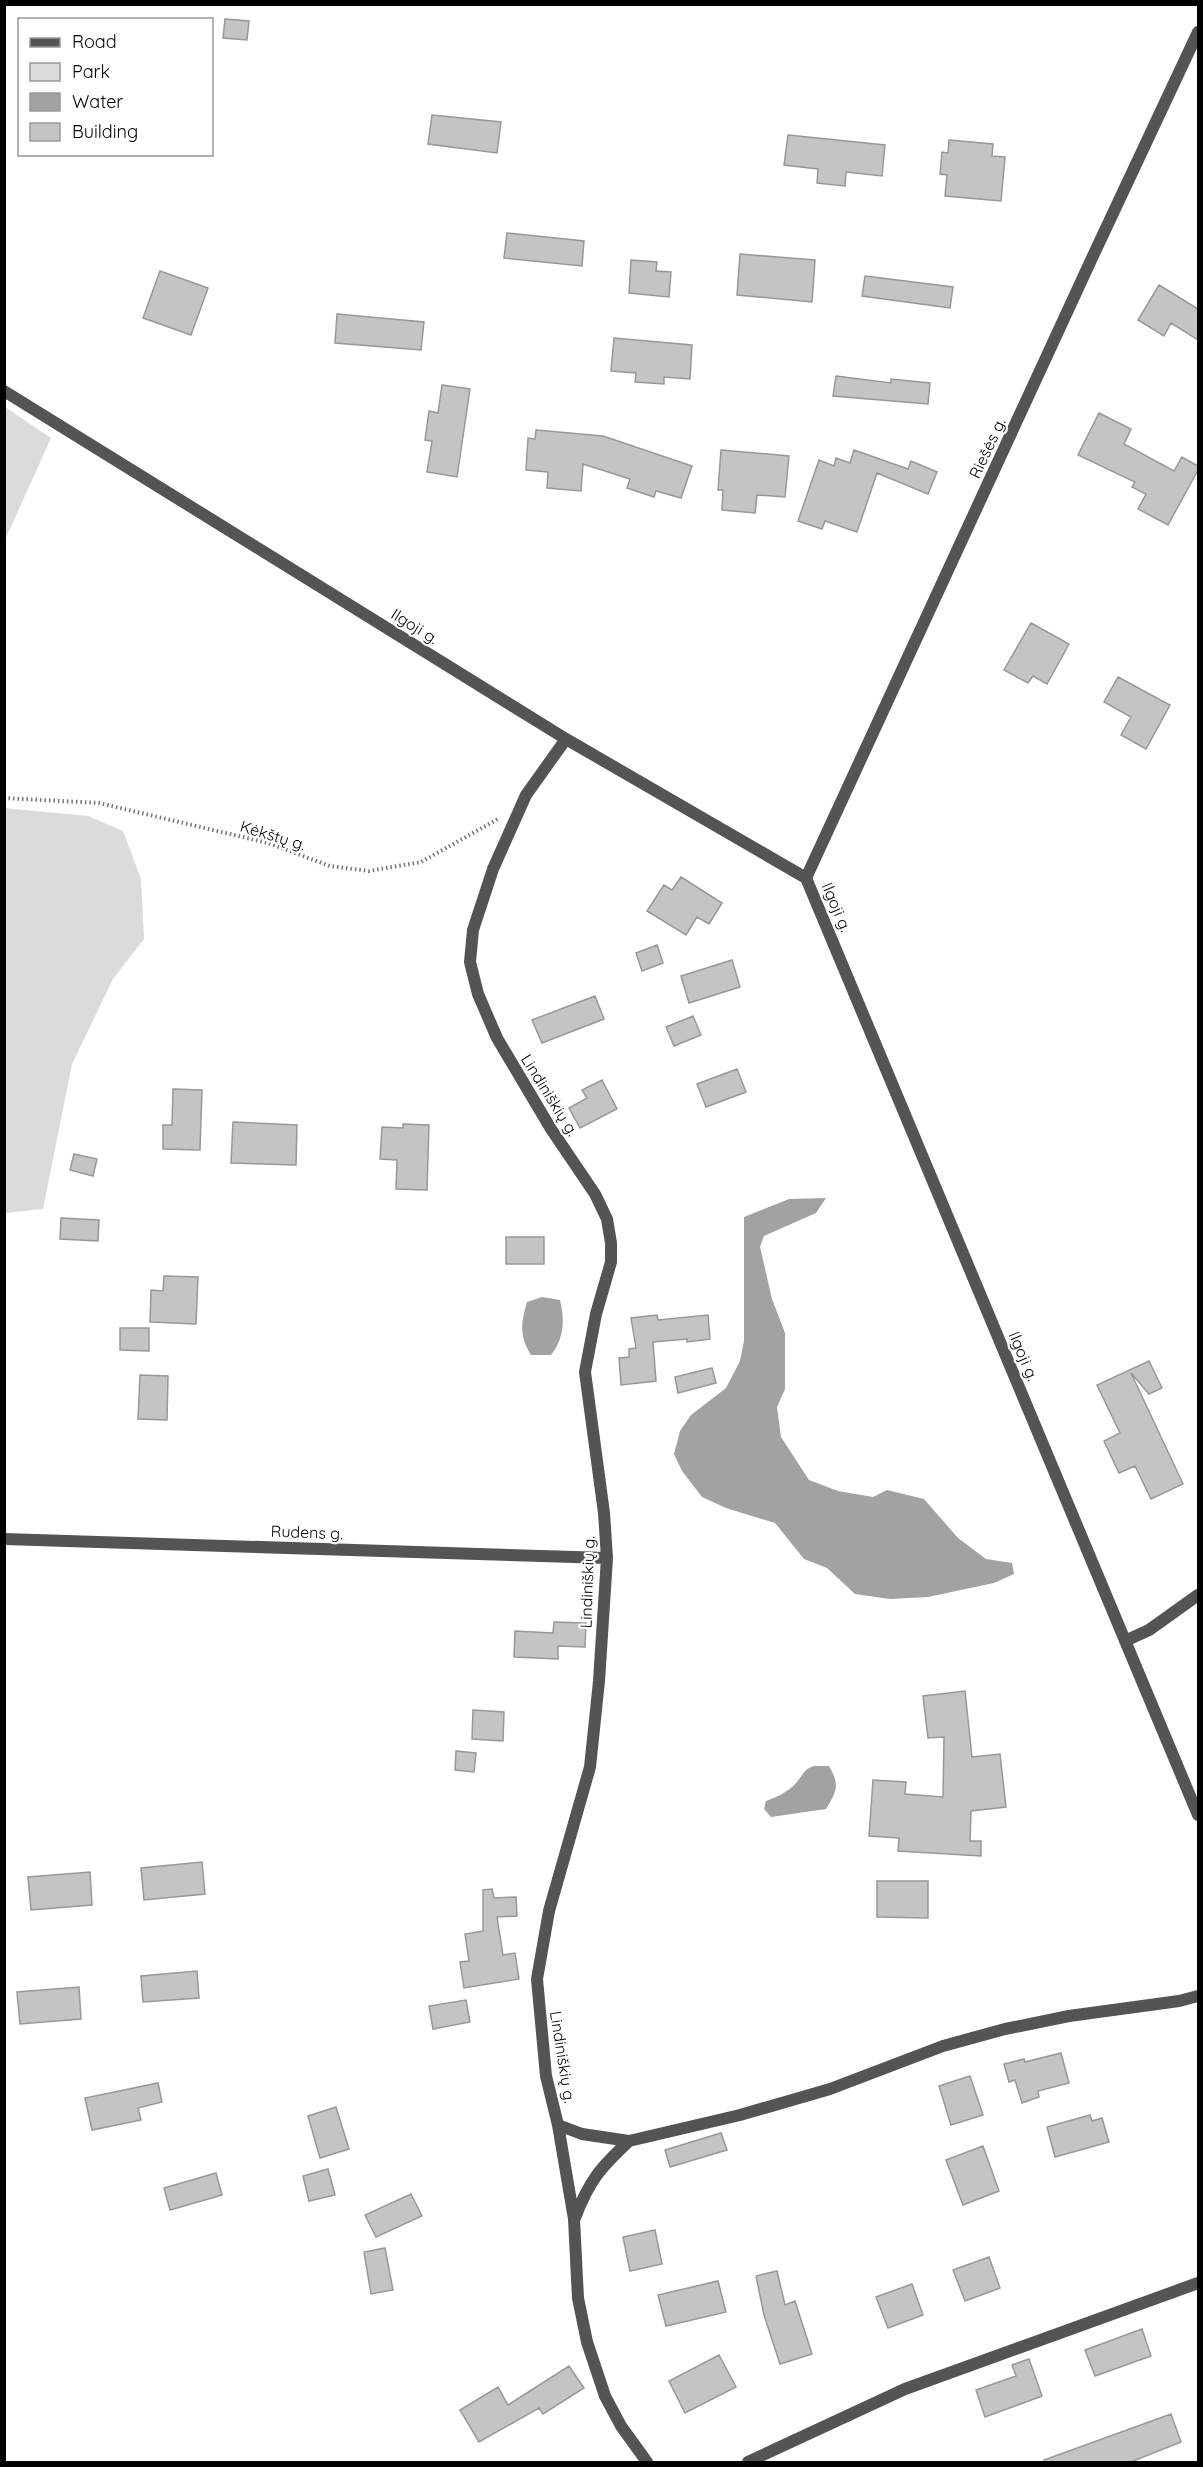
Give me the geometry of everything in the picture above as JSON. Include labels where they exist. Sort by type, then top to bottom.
[{"type":"street","name":"Riešės g.","points":[[806,878],[1198,32]]},
{"type":"street","name":"Ilgoji g.","points":[[4,391],[566,739],[806,878],[1198,1815]]},
{"type":"street","name":"Lindiniškių g.","points":[[566,739],[522,805],[493,868],[472,930],[470,962],[478,994],[497,1038],[551,1129],[595,1194],[607,1219],[611,1243],[610,1262],[589,1341],[585,1372],[608,1558],[599,1681],[590,1767],[549,1911],[537,1979],[546,2076],[558,2125],[574,2219],[578,2298],[587,2342],[605,2396],[621,2426],[646,2463]]},
{"type":"street","name":"Rudens g.","points":[[4,1539],[608,1558]]},
{"type":"street","points":[[1125,1641],[1149,1630],[1198,1595]]},
{"type":"street","points":[[558,2125],[582,2134],[628,2141],[741,2115],[830,2089],[943,2046],[1005,2029],[1069,2016],[1179,2001],[1198,1996]]},
{"type":"street","points":[[574,2219],[585,2191],[599,2169],[628,2141]]},
{"type":"street","points":[[748,2463],[905,2389],[1198,2283]]},
{"type":"path","name":"Kėkštų g.","points":[[4,798],[99,803],[268,843],[330,866],[369,870],[421,862],[522,805]]},
{"type":"green space","points":[[5,407],[51,438],[5,540]]},
{"type":"green space","points":[[4,808],[88,816],[123,831],[141,879],[144,939],[113,979],[72,1064],[43,1209],[5,1213]]},
{"type":"water","points":[[826,1198],[816,1213],[764,1236],[760,1247],[772,1299],[785,1333],[785,1389],[777,1407],[781,1437],[809,1480],[838,1491],[873,1497],[887,1490],[924,1499],[958,1538],[986,1559],[1012,1563],[1014,1574],[994,1583],[928,1597],[890,1599],[855,1594],[827,1568],[804,1559],[775,1523],[726,1508],[702,1497],[682,1471],[674,1454],[680,1431],[691,1415],[726,1388],[740,1361],[744,1341],[744,1217],[789,1199]]},
{"type":"water","points":[[542,1297],[560,1300],[563,1315],[561,1336],[551,1355],[531,1355],[524,1341],[523,1317],[527,1302]]},
{"type":"water","points":[[814,1766],[829,1766],[835,1778],[835,1792],[826,1809],[771,1817],[764,1809],[766,1801],[789,1789]]},
{"type":"building","points":[[225,19],[249,21],[247,40],[223,38]]},
{"type":"building","points":[[432,115],[501,122],[497,153],[428,144]]},
{"type":"building","points":[[788,135],[885,145],[882,176],[846,172],[845,186],[817,183],[818,169],[784,165]]},
{"type":"building","points":[[949,140],[993,144],[992,156],[1005,157],[1001,201],[945,196],[947,175],[940,174],[942,152],[948,153]]},
{"type":"building","points":[[507,233],[584,241],[582,266],[504,258]]},
{"type":"building","points":[[740,254],[815,260],[812,302],[737,295]]},
{"type":"building","points":[[631,260],[657,262],[656,271],[671,272],[669,297],[629,293]]},
{"type":"building","points":[[160,271],[208,288],[191,335],[143,318]]},
{"type":"building","points":[[865,276],[953,287],[950,308],[862,296]]},
{"type":"building","points":[[1159,285],[1198,309],[1198,340],[1171,323],[1164,336],[1138,320]]},
{"type":"building","points":[[337,314],[424,322],[421,350],[335,343]]},
{"type":"building","points":[[614,338],[692,345],[690,379],[664,377],[664,384],[635,382],[636,373],[611,371]]},
{"type":"building","points":[[836,376],[891,383],[891,379],[930,383],[928,404],[833,396]]},
{"type":"building","points":[[442,385],[470,389],[457,477],[427,472],[432,441],[425,440],[429,411],[438,413]]},
{"type":"building","points":[[1099,413],[1131,429],[1124,444],[1174,471],[1182,457],[1198,466],[1198,470],[1168,525],[1138,509],[1146,494],[1132,487],[1135,482],[1078,455]]},
{"type":"building","points":[[536,430],[603,436],[692,466],[681,498],[656,491],[654,497],[627,488],[630,479],[583,464],[581,491],[547,488],[548,472],[526,470],[528,438],[535,439]]},
{"type":"building","points":[[721,450],[789,456],[785,497],[757,495],[755,513],[722,510],[723,490],[718,490]]},
{"type":"building","points":[[854,450],[908,469],[911,461],[937,472],[928,494],[877,473],[857,532],[825,521],[822,529],[798,521],[819,460],[834,466],[836,458],[850,463]]},
{"type":"building","points":[[1031,623],[1069,644],[1047,684],[1033,676],[1028,683],[1004,670]]},
{"type":"building","points":[[1118,677],[1170,705],[1146,749],[1121,735],[1131,717],[1104,702]]},
{"type":"building","points":[[681,877],[722,903],[709,924],[697,917],[686,935],[647,911],[664,885],[672,890]]},
{"type":"building","points":[[657,945],[663,963],[642,971],[636,953]]},
{"type":"building","points":[[732,960],[740,987],[689,1003],[681,976]]},
{"type":"building","points":[[595,996],[604,1019],[542,1043],[532,1020]]},
{"type":"building","points":[[693,1016],[701,1035],[674,1046],[666,1027]]},
{"type":"building","points":[[737,1069],[746,1092],[706,1107],[697,1084]]},
{"type":"building","points":[[602,1080],[617,1109],[580,1128],[569,1108],[587,1098],[582,1090]]},
{"type":"building","points":[[173,1089],[202,1090],[200,1150],[163,1149],[163,1125],[172,1125]]},
{"type":"building","points":[[233,1122],[297,1125],[296,1165],[231,1163]]},
{"type":"building","points":[[403,1124],[429,1125],[427,1190],[396,1189],[397,1160],[380,1159],[382,1127],[403,1128]]},
{"type":"building","points":[[74,1154],[97,1159],[93,1176],[70,1170]]},
{"type":"building","points":[[61,1218],[99,1220],[98,1241],[60,1239]]},
{"type":"building","points":[[506,1237],[544,1237],[544,1264],[506,1264]]},
{"type":"building","points":[[164,1276],[198,1277],[196,1324],[150,1322],[151,1290],[163,1291]]},
{"type":"building","points":[[657,1315],[658,1320],[708,1315],[710,1339],[653,1342],[656,1381],[621,1385],[619,1358],[629,1357],[629,1349],[636,1348],[631,1318]]},
{"type":"building","points":[[120,1328],[149,1328],[149,1351],[120,1350]]},
{"type":"building","points":[[1149,1361],[1162,1388],[1149,1394],[1131,1373],[1183,1484],[1151,1499],[1135,1466],[1119,1473],[1104,1441],[1120,1433],[1097,1385]]},
{"type":"building","points":[[712,1368],[716,1383],[678,1393],[675,1377]]},
{"type":"building","points":[[140,1375],[168,1376],[167,1420],[138,1419]]},
{"type":"building","points":[[554,1622],[586,1623],[585,1647],[558,1646],[558,1659],[514,1657],[515,1631],[553,1633]]},
{"type":"building","points":[[965,1691],[972,1757],[1000,1754],[1006,1807],[971,1811],[970,1841],[981,1841],[981,1856],[898,1851],[899,1838],[869,1836],[873,1780],[906,1782],[905,1794],[943,1797],[944,1737],[928,1738],[923,1696]]},
{"type":"building","points":[[473,1710],[504,1712],[503,1741],[472,1739]]},
{"type":"building","points":[[456,1751],[476,1753],[474,1772],[455,1770]]},
{"type":"building","points":[[202,1862],[205,1894],[144,1900],[141,1868]]},
{"type":"building","points":[[90,1872],[92,1905],[31,1910],[28,1877]]},
{"type":"building","points":[[877,1881],[928,1881],[928,1918],[877,1917]]},
{"type":"building","points":[[492,1889],[494,1898],[516,1897],[517,1916],[497,1917],[503,1955],[515,1953],[519,1979],[464,1988],[460,1962],[469,1961],[465,1934],[483,1931],[483,1890]]},
{"type":"building","points":[[197,1971],[199,1998],[143,2002],[141,1976]]},
{"type":"building","points":[[79,1987],[81,2019],[20,2024],[17,1992]]},
{"type":"building","points":[[466,2000],[470,2022],[433,2029],[429,2006]]},
{"type":"building","points":[[1061,2053],[1069,2083],[1038,2091],[1039,2097],[1022,2103],[1015,2080],[1009,2082],[1004,2064],[1024,2059],[1025,2062]]},
{"type":"building","points":[[970,2076],[983,2115],[951,2125],[939,2086]]},
{"type":"building","points":[[158,2083],[162,2102],[138,2108],[141,2120],[92,2130],[85,2098]]},
{"type":"building","points":[[336,2107],[349,2149],[320,2158],[308,2116]]},
{"type":"building","points":[[1090,2115],[1092,2121],[1102,2118],[1109,2142],[1055,2157],[1047,2127]]},
{"type":"building","points":[[721,2133],[727,2150],[670,2167],[665,2150]]},
{"type":"building","points":[[983,2146],[999,2191],[963,2205],[946,2160]]},
{"type":"building","points":[[328,2169],[335,2195],[309,2201],[303,2176]]},
{"type":"building","points":[[216,2173],[222,2195],[170,2210],[164,2188]]},
{"type":"building","points":[[411,2194],[422,2216],[376,2237],[365,2215]]},
{"type":"building","points":[[655,2230],[662,2264],[630,2271],[623,2237]]},
{"type":"building","points":[[385,2248],[393,2290],[371,2294],[364,2252]]},
{"type":"building","points":[[989,2257],[1000,2288],[965,2301],[953,2270]]},
{"type":"building","points":[[777,2271],[785,2305],[795,2301],[812,2354],[780,2364],[764,2315],[756,2276]]},
{"type":"building","points":[[718,2281],[726,2312],[666,2326],[658,2295]]},
{"type":"building","points":[[912,2284],[923,2315],[888,2328],[876,2297]]},
{"type":"building","points":[[1142,2329],[1151,2356],[1095,2376],[1085,2350]]},
{"type":"building","points":[[719,2355],[736,2387],[685,2413],[669,2381]]},
{"type":"building","points":[[1029,2359],[1042,2396],[985,2417],[976,2390],[1016,2376],[1012,2365]]},
{"type":"building","points":[[569,2366],[584,2388],[543,2414],[539,2408],[479,2442],[460,2410],[498,2387],[508,2405]]},
{"type":"building","points":[[1171,2414],[1181,2442],[1128,2463],[1044,2463],[1044,2460]]}]
